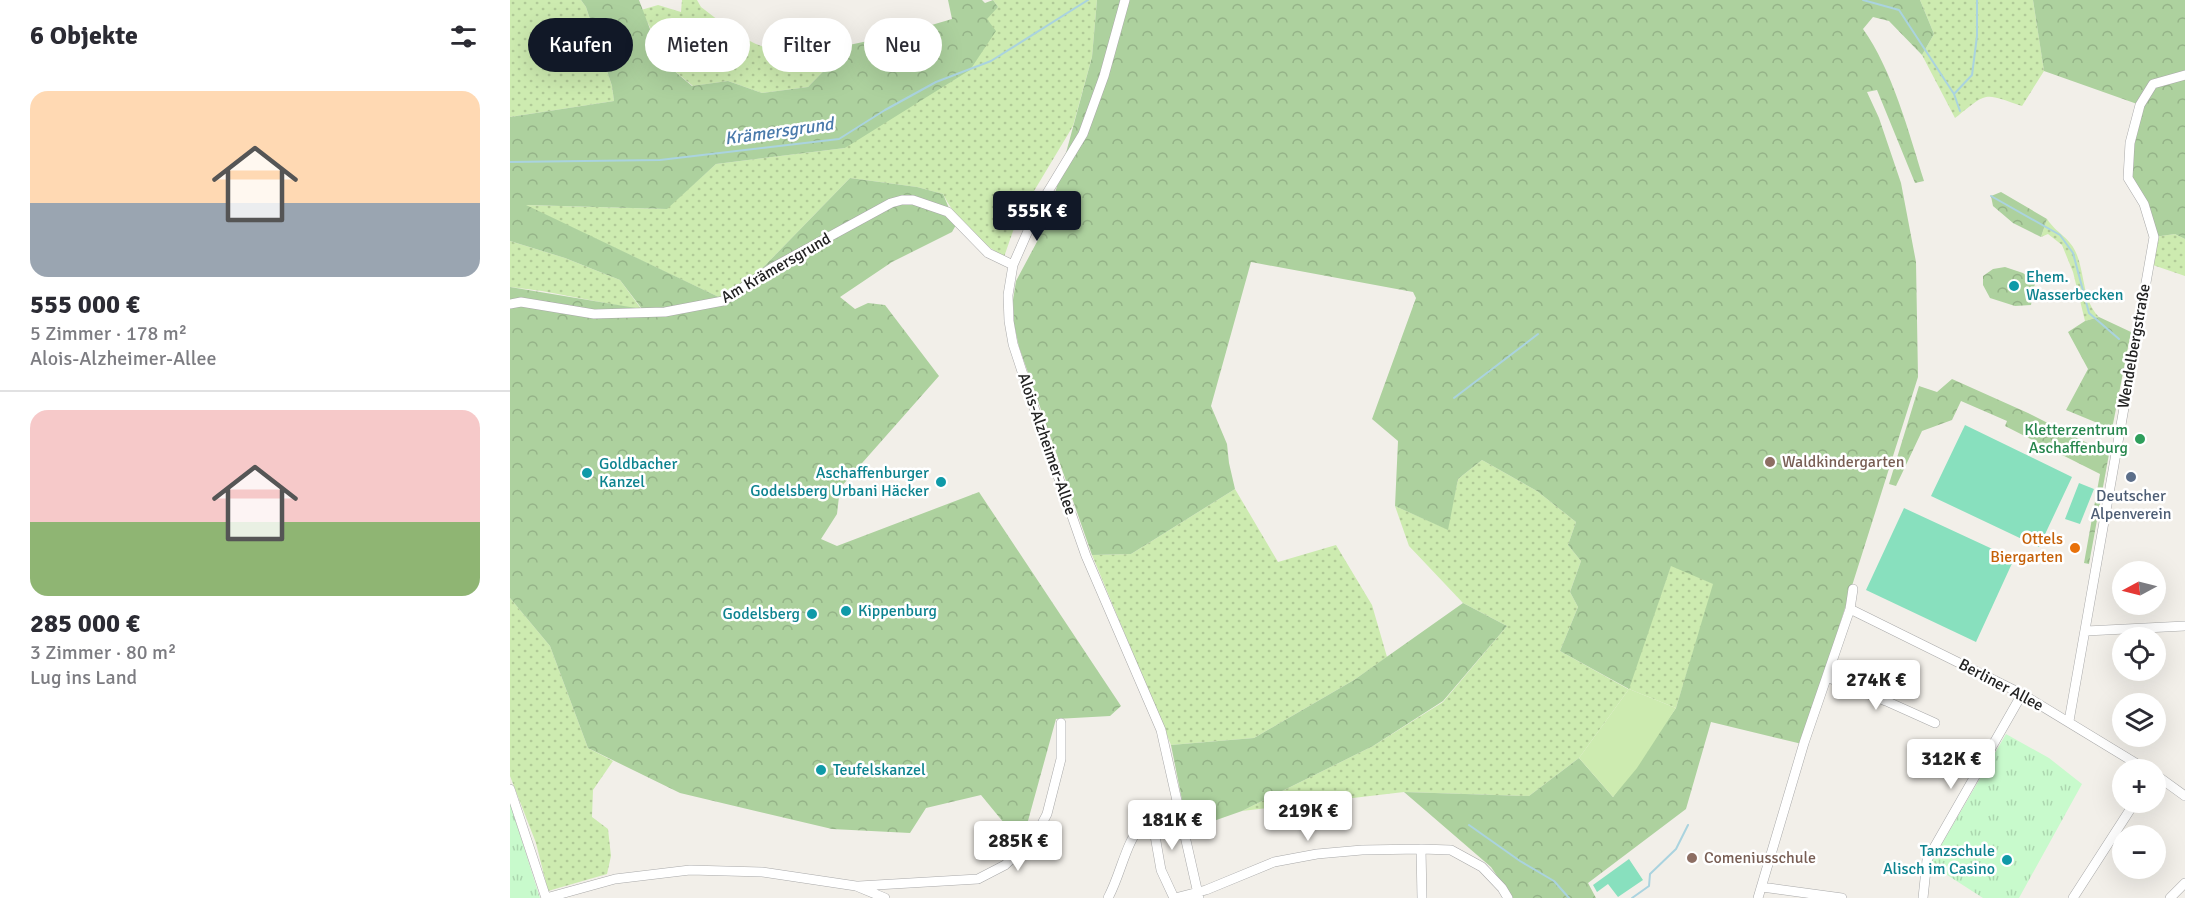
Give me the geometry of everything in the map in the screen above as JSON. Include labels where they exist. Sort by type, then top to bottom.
[{"type":"street","name":"Alois-Alzheimer-Allee","points":[[1125,0],[1104,76],[1083,135],[1038,208],[1013,265],[1008,295],[1009,321],[1013,344],[1086,556],[1161,730],[1199,895]]},
{"type":"street","name":"Wendelbergstraße","points":[[2069,721],[2154,237],[2144,204],[2128,178],[2130,142],[2140,105],[2153,84],[2185,75]]},
{"type":"street","name":"Am Krämersgrund","points":[[510,304],[521,302],[594,314],[665,312],[723,301],[800,252],[891,203],[902,200],[913,200],[948,212],[988,253],[1013,265]]},
{"type":"street","points":[[1758,898],[1804,743],[1850,609],[1853,590]]},
{"type":"street","name":"Berliner Allee","points":[[1850,609],[2022,694],[2128,759]]},
{"type":"street","points":[[2086,631],[2185,626]]},
{"type":"street","points":[[1827,677],[1886,700],[1935,723]]},
{"type":"street","points":[[1923,898],[1927,860],[2022,694]]},
{"type":"street","points":[[510,789],[546,898],[559,897],[615,879],[690,870],[762,872],[856,886],[978,879],[1005,866],[1035,837],[1047,814],[1061,759],[1061,723]]},
{"type":"street","points":[[2166,782],[2185,796]]},
{"type":"street","points":[[2073,898],[2128,813]]},
{"type":"street","points":[[1108,898],[1130,842],[1138,827],[1146,819],[1154,830],[1161,870],[1174,898],[1199,895],[1274,862],[1317,854],[1362,850],[1421,849],[1451,850],[1482,867],[1502,888],[1508,898]]},
{"type":"street","points":[[1421,849],[1422,898]]},
{"type":"street","points":[[2170,898],[2185,884]]},
{"type":"street","points":[[856,886],[885,898]]},
{"type":"street","points":[[1762,887],[1842,898]]},
{"type":"green space","points":[[510,0],[581,0],[590,18],[528,18],[528,72],[607,72],[614,101],[510,117]]},
{"type":"green space","points":[[581,0],[639,0],[646,18],[645,72],[676,72],[692,86],[728,81],[762,93],[808,87],[823,72],[852,72],[852,44],[864,42],[864,72],[942,72],[942,22],[952,19],[948,0],[982,0],[985,3],[993,0],[998,7],[987,19],[996,31],[970,70],[845,148],[716,164],[667,209],[526,205],[725,300],[725,303],[749,282],[850,178],[917,187],[943,194],[956,225],[952,232],[892,262],[840,297],[855,309],[868,303],[885,305],[939,376],[840,488],[837,514],[821,539],[837,546],[979,492],[1121,706],[1110,716],[1056,719],[1023,839],[1004,823],[981,795],[926,808],[910,833],[832,829],[680,793],[588,748],[550,646],[510,598],[510,287],[642,309],[620,280],[565,258],[510,241],[510,117],[614,101],[607,72],[633,72],[633,18],[590,18]]},
{"type":"green space","points":[[682,0],[697,0],[701,7],[716,18],[645,18],[641,10],[658,5],[681,12]]},
{"type":"green space","points":[[993,0],[1097,0],[1092,57],[1073,126],[1028,201],[1013,231],[1004,257],[969,229],[943,194],[917,187],[850,178],[749,282],[725,300],[524,205],[666,209],[716,164],[845,148],[927,72],[942,72],[942,59],[998,7]]},
{"type":"green space","points":[[1097,0],[1920,0],[1934,34],[1922,55],[1889,21],[1873,17],[1863,29],[1883,63],[1891,82],[1924,181],[1915,183],[1877,90],[1867,92],[1879,118],[1901,183],[1916,262],[1918,377],[1802,744],[1711,722],[1686,809],[1588,883],[1596,898],[1512,898],[1491,867],[1404,792],[1529,796],[1579,758],[1613,797],[1676,708],[1713,584],[1671,566],[1629,689],[1560,651],[1578,607],[1570,592],[1581,561],[1568,545],[1576,522],[1537,491],[1482,460],[1458,479],[1448,530],[1395,506],[1398,441],[1372,419],[1416,298],[1413,292],[1251,262],[1211,406],[1227,444],[1235,489],[1131,554],[1092,555],[1019,347],[1014,324],[1013,300],[1016,281],[1047,223],[1092,57]]},
{"type":"green space","points":[[1920,0],[2033,0],[2044,71],[2022,106],[1999,98],[1986,97],[1955,118],[1922,55],[1934,34]]},
{"type":"green space","points":[[2033,0],[2185,0],[2185,239],[2175,234],[2154,237],[2128,178],[2140,105],[2044,71]]},
{"type":"green space","points":[[750,41],[762,46],[762,72],[823,72],[808,87],[762,93],[728,81],[693,86],[676,72],[750,72]]},
{"type":"green space","points":[[2001,192],[2047,219],[2041,237],[2013,223],[1993,206],[1991,196]]},
{"type":"green space","points":[[2047,219],[2074,249],[2080,263],[2087,296],[2099,317],[2085,321],[2073,272],[2062,245],[2048,234],[2041,237]]},
{"type":"green space","points":[[2175,234],[2185,239],[2185,276],[2150,264],[2154,237]]},
{"type":"green space","points":[[510,241],[565,258],[620,280],[642,310],[510,287]]},
{"type":"green space","points":[[2005,267],[2023,273],[2035,283],[2031,305],[2015,306],[1990,298],[1983,285],[1983,276],[1993,269]]},
{"type":"green space","points":[[2099,317],[2131,332],[2112,429],[2066,410],[2088,369],[2068,332],[2085,321]]},
{"type":"green space","points":[[1952,379],[2028,413],[2109,454],[2089,564],[2084,563],[2100,474],[2005,426],[2007,421],[1961,401],[1952,420],[1922,431],[1896,486],[1889,484],[1919,386],[1937,392]]},
{"type":"green space","points":[[1965,425],[2072,477],[2039,547],[1931,496]]},
{"type":"green space","points":[[1482,460],[1537,491],[1576,522],[1568,545],[1581,561],[1570,592],[1578,607],[1560,651],[1628,689],[1671,565],[1714,584],[1676,708],[1629,689],[1579,758],[1529,796],[1404,792],[1242,811],[1373,746],[1443,702],[1507,626],[1463,603],[1409,546],[1395,506],[1447,529],[1458,479]]},
{"type":"green space","points":[[2079,483],[2094,489],[2080,524],[2065,519]]},
{"type":"green space","points":[[1235,489],[1278,562],[1336,545],[1372,605],[1387,657],[1354,680],[1254,738],[1171,745],[1092,555],[1131,554]]},
{"type":"green space","points":[[1904,508],[2014,559],[1976,642],[1866,590]]},
{"type":"green space","points":[[510,598],[550,646],[588,748],[613,761],[593,790],[592,817],[608,829],[611,856],[607,874],[548,891],[536,843],[510,776]]},
{"type":"green space","points":[[1463,603],[1507,626],[1443,701],[1373,746],[1242,811],[1188,830],[1171,745],[1254,738],[1354,680]]},
{"type":"green space","points":[[1629,689],[1676,708],[1637,768],[1613,797],[1579,758]]},
{"type":"green space","points":[[2006,734],[2049,758],[2082,784],[2019,898],[1983,898],[1930,864]]},
{"type":"green space","points":[[510,803],[540,898],[510,898]]},
{"type":"green space","points":[[1629,859],[1643,880],[1618,897],[1608,884],[1597,892],[1593,885]]},
{"type":"waterway","name":"Krämersgrund","points":[[510,162],[660,160],[839,139],[936,82],[991,61],[1088,0]]},
{"type":"waterway","points":[[1863,0],[1899,10],[1954,94],[1960,111]]},
{"type":"waterway","points":[[1954,94],[1972,75],[1977,36],[1977,0]]},
{"type":"waterway","points":[[1991,196],[2060,235],[2073,253],[2089,313],[2119,339]]},
{"type":"waterway","points":[[1454,398],[1538,334]]},
{"type":"waterway","points":[[1469,825],[1520,861],[1554,881],[1569,898]]},
{"type":"waterway","points":[[1632,898],[1649,886],[1650,874],[1676,849],[1688,825]]},
{"type":"place","name":"Ehem. Wasserbecken","points":[[2014,286]]},
{"type":"place","name":"Kletterzentrum Aschaffenburg","points":[[2140,439]]},
{"type":"place","name":"Waldkindergarten","points":[[1770,462]]},
{"type":"place","name":"Goldbacher Kanzel","points":[[587,473]]},
{"type":"place","name":"Deutscher Alpenverein","points":[[2131,477]]},
{"type":"place","name":"Aschaffenburger Godelsberg Urbani Häcker","points":[[941,482]]},
{"type":"place","name":"Ottels Biergarten","points":[[2075,548]]},
{"type":"place","name":"Kippenburg","points":[[846,611]]},
{"type":"place","name":"Godelsberg","points":[[812,614]]},
{"type":"place","name":"Teufelskanzel","points":[[821,770]]},
{"type":"place","name":"Comeniusschule","points":[[1692,858]]},
{"type":"place","name":"Tanzschule Alisch im Casino","points":[[2007,860]]}]
